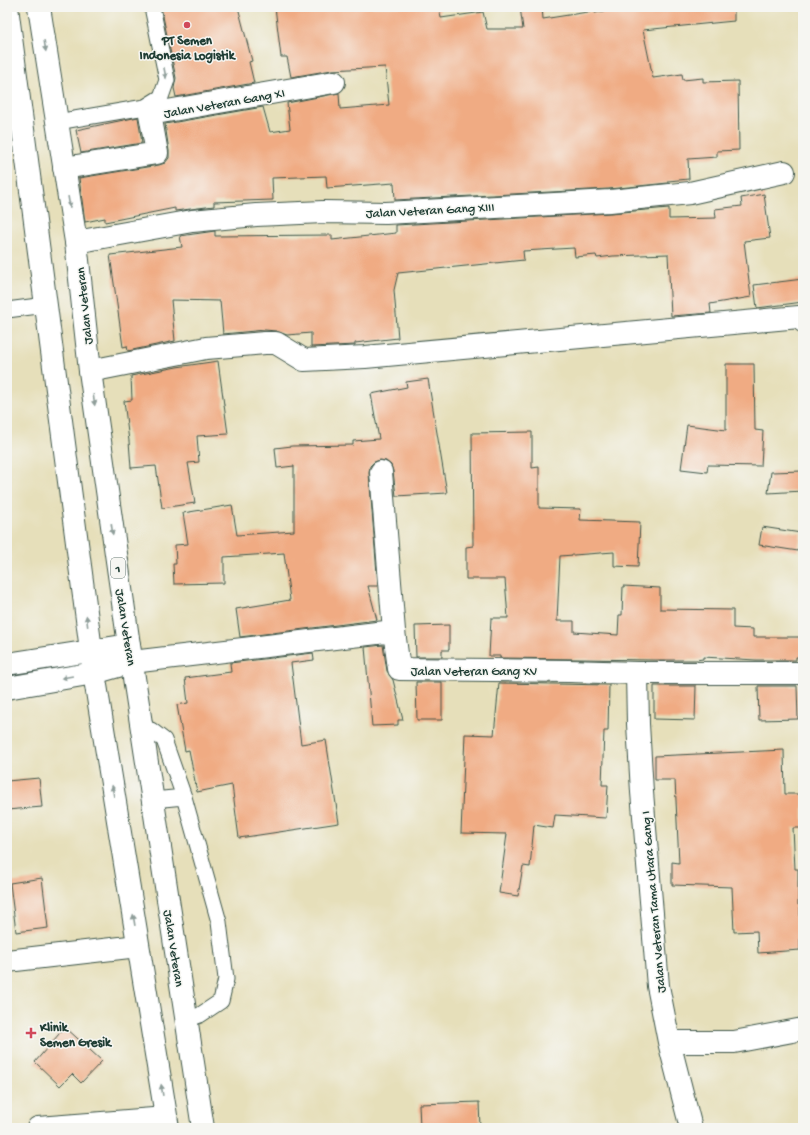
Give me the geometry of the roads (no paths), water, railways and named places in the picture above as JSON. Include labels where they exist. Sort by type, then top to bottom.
[{"type":"main road","points":[[7,7],[94,673],[167,1123],[38,1128]]},
{"type":"main road","name":"Jalan Veteran","points":[[39,7],[76,242],[90,371],[130,654],[203,1128]]},
{"type":"main road","name":"Jalan Veteran Gang XI","points":[[64,168],[157,153],[150,114],[334,82]]},
{"type":"main road","name":"Jalan Veteran Gang XIII","points":[[76,242],[192,221],[256,215],[323,212],[386,213],[610,201],[690,193],[784,172]]},
{"type":"main road","points":[[90,371],[206,348],[265,343],[276,343],[304,360],[397,355],[802,318]]},
{"type":"main road","points":[[7,664],[91,651],[130,654],[394,631],[381,472]]},
{"type":"main road","name":"Jalan Veteran Gang XV","points":[[394,631],[400,669],[637,673],[803,673]]},
{"type":"main road","points":[[7,688],[94,673],[130,654]]},
{"type":"main road","name":"Jalan Veteran Tama Utara Gang I","points":[[637,673],[642,792],[658,978],[669,1042],[691,1128]]},
{"type":"main road","points":[[7,961],[138,946]]},
{"type":"main road","points":[[669,1042],[734,1042],[803,1029]]},
{"type":"lane","points":[[57,122],[145,107],[160,97],[166,80],[152,7]]},
{"type":"lane","points":[[7,310],[46,305]]},
{"type":"lane","points":[[142,728],[152,730],[164,740],[184,797],[219,922],[226,979],[221,1001],[200,1015],[186,1020]]},
{"type":"lane","points":[[153,800],[184,797]]},
{"type":"place","name":"PT Semen Indonesia Logistik","points":[[187,25]]},
{"type":"place","name":"Klinik Semen Gresik","points":[[31,1033]]}]
